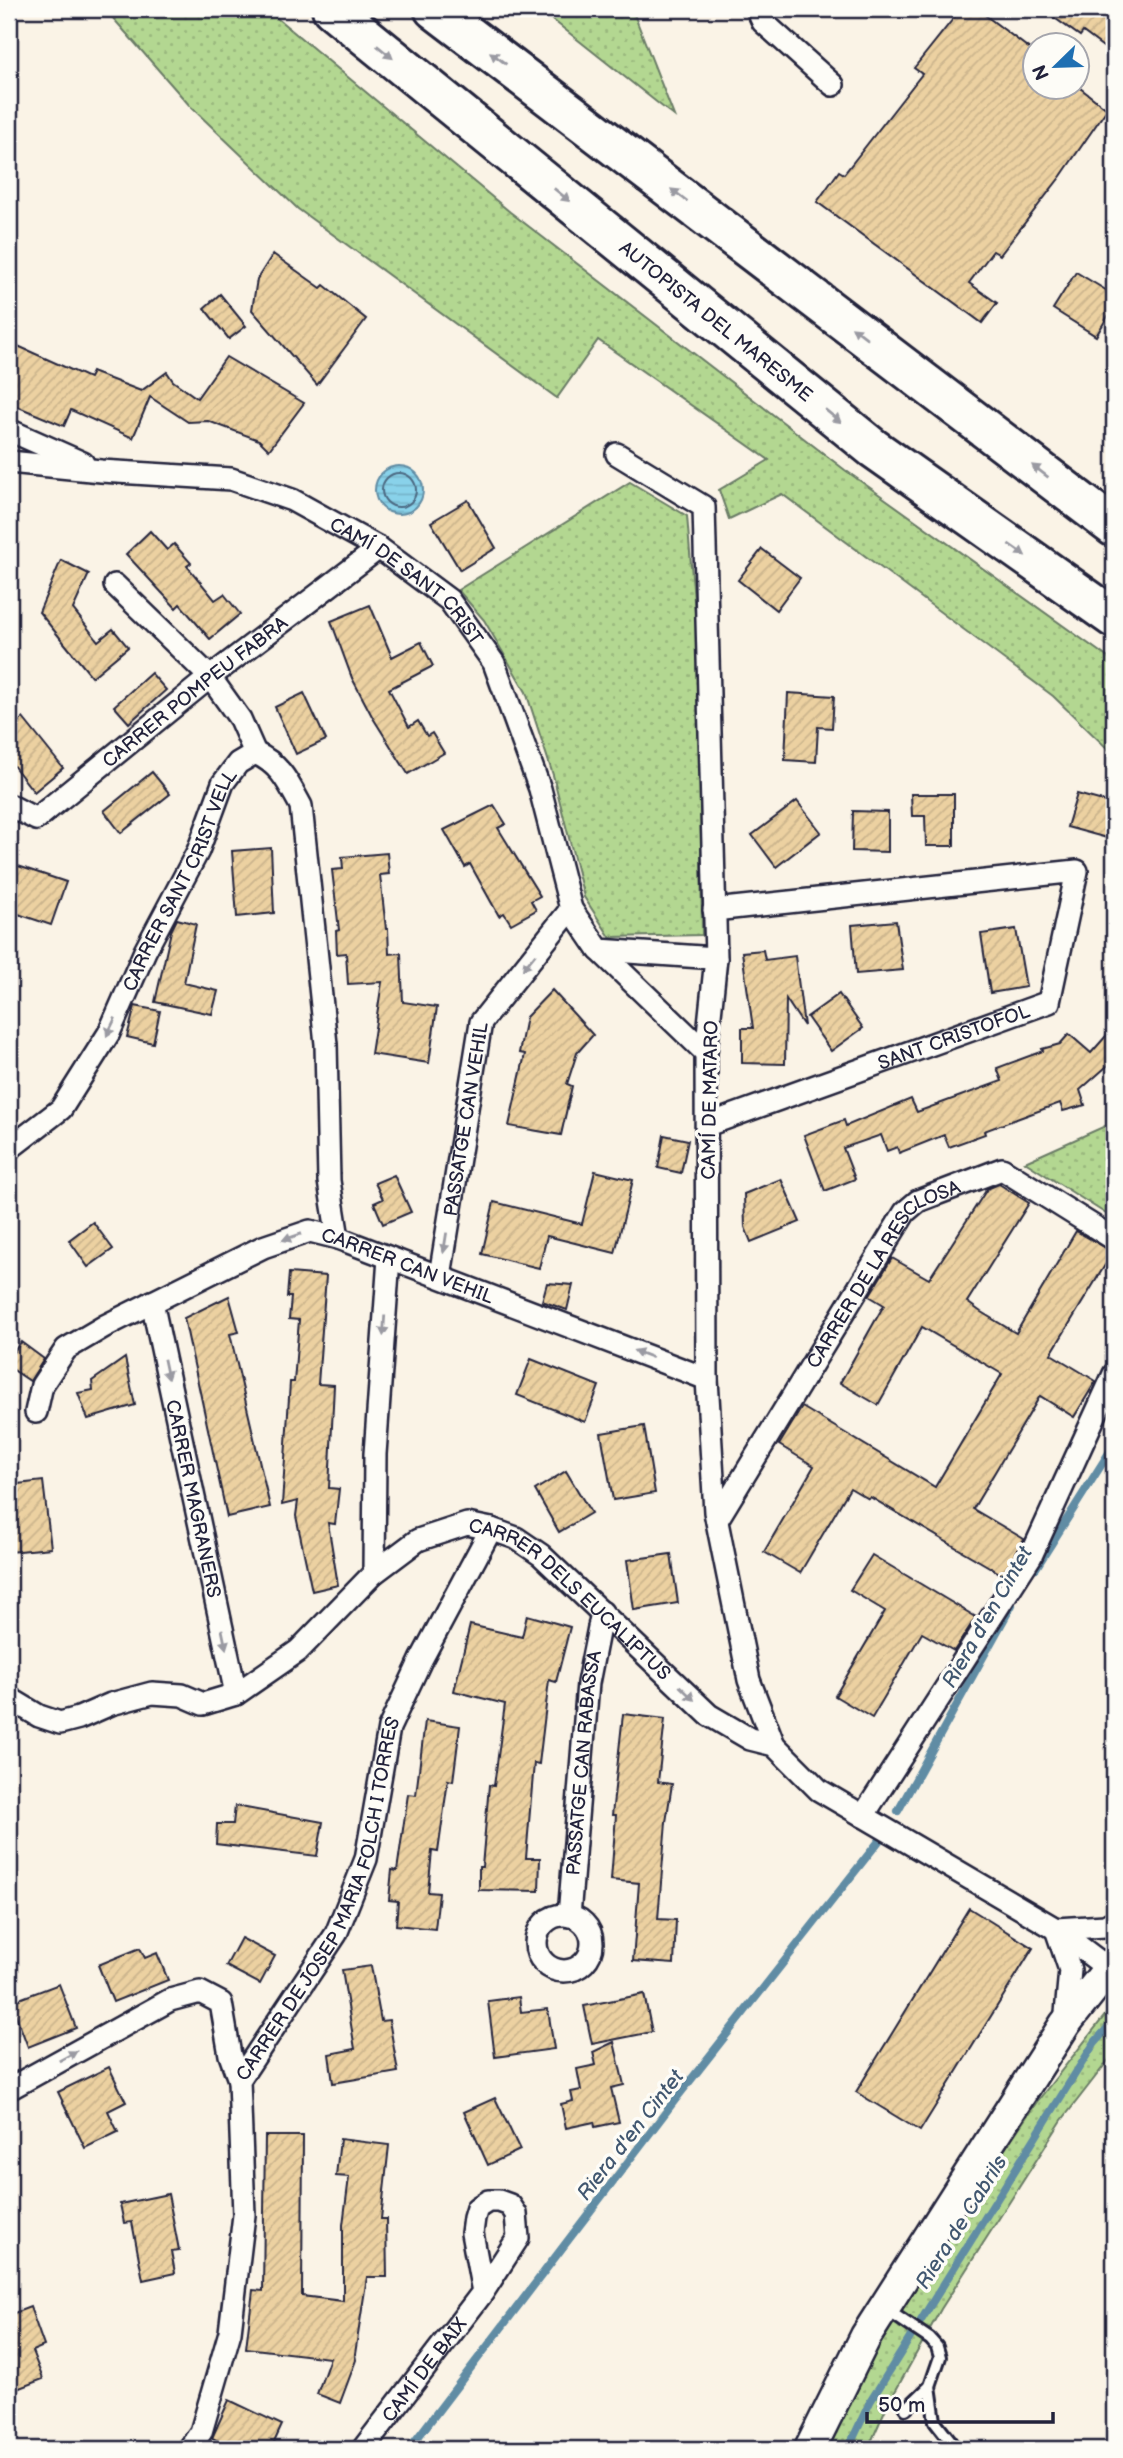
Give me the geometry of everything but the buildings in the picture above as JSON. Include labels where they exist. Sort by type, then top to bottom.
[{"type":"highway","name":"AUTOPISTA DEL MARESME","points":[[332,9],[873,448],[1114,618]]},
{"type":"highway","points":[[434,9],[1114,527]]},
{"type":"street","points":[[757,9],[762,22],[833,85]]},
{"type":"street","points":[[9,430],[101,471]]},
{"type":"street","name":"CAMÍ DE MATARO","points":[[617,454],[704,507],[716,958],[706,1053],[707,1378],[717,1520],[749,1680],[774,1745]]},
{"type":"street","name":"CAMÍ DE SANT CRIST","points":[[9,462],[231,479],[292,500],[379,548],[449,600],[494,663],[540,789],[571,909],[599,950],[706,1053]]},
{"type":"street","name":"CARRER POMPEU FABRA","points":[[9,805],[36,819],[210,677],[379,548]]},
{"type":"street","points":[[116,585],[210,677],[240,719],[255,753]]},
{"type":"street","name":"CARRER SANT CRIST VELL","points":[[9,1149],[61,1109],[108,1033],[145,951],[198,851],[223,783],[238,763],[255,753],[270,760],[286,779],[301,806],[326,1044],[329,1181],[338,1238]]},
{"type":"street","name":"SANT CRISTOFOL","points":[[707,1125],[1049,1002],[1077,871],[714,910]]},
{"type":"street","name":"PASSATGE CAN VEHIL","points":[[440,1276],[481,1021],[571,909]]},
{"type":"street","points":[[599,950],[716,958]]},
{"type":"street","name":"CARRER DE LA RESCLOSA","points":[[717,1520],[905,1212],[918,1201],[1002,1169],[1114,1239]]},
{"type":"street","name":"CARRER CAN VEHIL","points":[[36,1412],[42,1385],[66,1349],[105,1326],[263,1247],[310,1231],[338,1238],[707,1378]]},
{"type":"street","points":[[374,1573],[375,1454],[389,1258]]},
{"type":"street","name":"CARRER MAGRANERS","points":[[152,1302],[236,1694]]},
{"type":"street","points":[[863,1816],[1031,1556],[1114,1374]]},
{"type":"street","name":"CARRER DELS EUCALIPTUS","points":[[9,1698],[39,1716],[60,1723],[111,1704],[152,1693],[182,1695],[204,1704],[236,1694],[298,1651],[374,1573],[418,1540],[467,1524],[492,1529],[516,1538],[541,1555],[709,1715],[750,1739],[774,1745],[819,1790],[1056,1929],[1112,1965]]},
{"type":"street","name":"CARRER DE JOSEP MARIA FOLCH I TORRES","points":[[189,2449],[201,2432],[230,2332],[244,2215],[239,2080],[336,1934],[366,1859],[389,1728],[421,1660],[492,1529]]},
{"type":"street","name":"PASSATGE CAN RABASSA","points":[[569,1916],[588,1683],[602,1612]]},
{"type":"street","points":[[1065,2024],[1070,1969],[1056,1929],[1105,1926],[1114,1921]]},
{"type":"street","points":[[810,2449],[866,2336],[1065,2024],[1112,1965]]},
{"type":"street","points":[[9,2089],[170,2000],[200,1992],[221,2003],[230,2055],[239,2080]]},
{"type":"street","name":"CAMÍ DE BAIX","points":[[363,2449],[483,2292]]},
{"type":"lane","points":[[884,2308],[930,2339],[937,2347],[940,2357],[930,2386],[935,2421],[957,2449]]},
{"type":"lane","points":[[906,2409],[930,2386]]},
{"type":"green space","points":[[105,9],[266,9],[510,212],[845,470],[1114,662],[1114,755],[1053,696],[782,494],[729,519],[719,490],[769,460],[598,340],[557,398],[298,209],[190,106]]},
{"type":"green space","points":[[539,9],[632,9],[674,116]]},
{"type":"green space","points":[[630,482],[687,516],[699,661],[702,935],[610,937],[584,897],[553,775],[526,692],[484,620],[458,590]]},
{"type":"green space","points":[[1114,1122],[1114,1219],[1025,1162]]},
{"type":"green space","points":[[1114,2004],[1114,2053],[1062,2120],[941,2309],[886,2408],[868,2449],[824,2449],[844,2406],[903,2299],[1036,2103]]},
{"type":"water","points":[[399,466],[416,473],[423,490],[416,507],[399,514],[382,507],[375,490],[382,473]]},
{"type":"waterway","name":"Riera d'en Cintet","points":[[1036,1568],[1114,1445]]},
{"type":"waterway","name":"Riera d'en Cintet","points":[[898,1811],[1012,1605]]},
{"type":"waterway","name":"Riera d'en Cintet","points":[[409,2449],[675,2100],[879,1841]]},
{"type":"waterway","name":"Riera de Cabrils","points":[[848,2449],[870,2402],[1095,2042],[1114,2021]]}]
